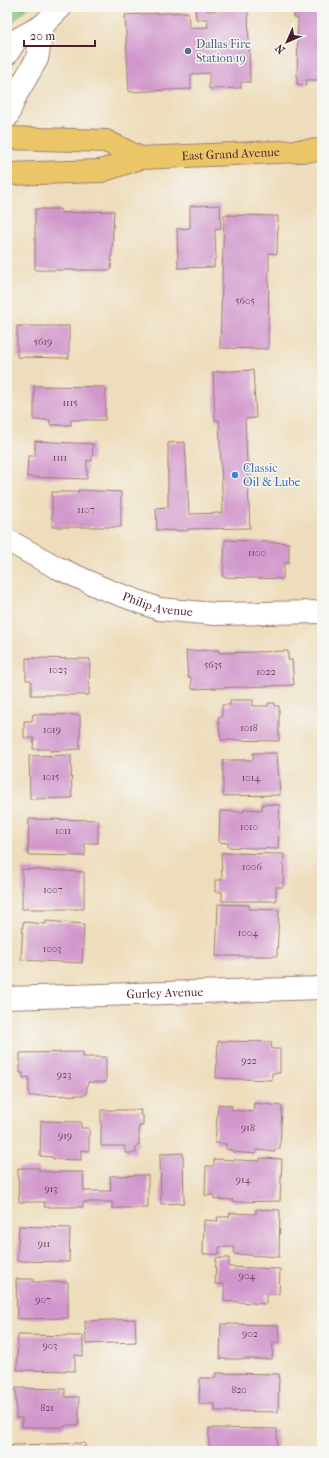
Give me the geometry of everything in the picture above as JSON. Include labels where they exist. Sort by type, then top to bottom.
[{"type":"main road","name":"East Grand Avenue","points":[[7,138],[106,141],[140,158]]},
{"type":"main road","name":"East Grand Avenue","points":[[7,174],[101,171],[140,158],[322,150]]},
{"type":"street","points":[[7,54],[16,40],[43,24],[61,7]]},
{"type":"street","points":[[7,116],[16,95],[37,58],[43,24]]},
{"type":"street","name":"Philip Avenue","points":[[7,540],[63,570],[102,588],[159,609],[216,614],[322,612]]},
{"type":"street","name":"Gurley Avenue","points":[[7,998],[322,988]]},
{"type":"green space","points":[[7,7],[28,7],[7,27]]},
{"type":"building","points":[[294,7],[322,7],[322,80],[306,80],[306,86],[297,84],[298,18],[294,18]]},
{"type":"building","name":"Dallas Fire Station 19","points":[[195,8],[207,8],[207,11],[248,9],[250,82],[241,82],[241,88],[209,89],[209,73],[191,74],[191,89],[129,92],[125,15],[188,12],[189,28],[208,27],[207,19],[196,19]]},
{"type":"building","points":[[220,205],[221,229],[215,230],[216,259],[214,259],[214,267],[178,268],[177,229],[190,228],[190,206]]},
{"type":"building","points":[[35,209],[60,209],[61,213],[114,211],[111,270],[35,270]]},
{"type":"building","points":[[224,215],[278,216],[277,254],[269,253],[268,349],[220,348]]},
{"type":"building","points":[[17,326],[69,326],[69,358],[17,357]]},
{"type":"building","name":"Classic Oil & Lube","points":[[253,370],[256,418],[245,419],[250,528],[188,529],[188,531],[157,530],[156,508],[168,507],[168,443],[185,442],[189,514],[223,513],[219,420],[215,420],[213,372]]},
{"type":"building","points":[[34,386],[106,387],[105,420],[71,420],[71,425],[50,425],[50,420],[34,420]]},
{"type":"building","points":[[35,441],[93,444],[92,461],[87,460],[87,479],[27,477],[28,456],[35,456]]},
{"type":"building","points":[[78,490],[121,492],[121,527],[52,527],[52,492],[78,492]]},
{"type":"building","points":[[225,540],[289,543],[289,563],[284,563],[283,579],[223,577]]},
{"type":"building","points":[[219,650],[219,653],[288,651],[288,660],[292,660],[294,685],[192,689],[191,677],[188,678],[186,651]]},
{"type":"building","points":[[26,658],[90,659],[89,695],[31,695],[31,680],[26,680]]},
{"type":"building","points":[[230,700],[253,700],[253,706],[268,706],[268,703],[275,703],[275,706],[279,706],[279,741],[221,740],[218,717],[222,717],[222,705],[230,705]]},
{"type":"building","points":[[33,714],[80,715],[80,749],[50,751],[50,749],[33,749],[34,738],[24,738],[24,721],[32,721]]},
{"type":"building","points":[[253,753],[277,753],[280,795],[223,796],[223,760],[253,760]]},
{"type":"building","points":[[71,755],[72,798],[30,799],[29,756]]},
{"type":"building","points":[[262,804],[280,805],[278,849],[228,847],[228,843],[219,842],[220,811],[244,812],[244,809],[262,810]]},
{"type":"building","points":[[29,819],[98,820],[98,843],[85,843],[85,856],[28,855]]},
{"type":"building","points":[[221,853],[284,854],[283,887],[276,887],[276,901],[222,901],[222,892],[215,892],[215,880],[222,880]]},
{"type":"building","points":[[22,869],[84,872],[84,909],[22,909]]},
{"type":"building","points":[[218,904],[249,905],[249,909],[279,910],[277,956],[216,956]]},
{"type":"building","points":[[46,921],[84,924],[82,963],[21,960],[23,922],[46,924]]},
{"type":"building","points":[[218,1041],[271,1042],[272,1049],[280,1049],[280,1073],[272,1073],[272,1080],[216,1078]]},
{"type":"building","points":[[83,1052],[83,1057],[106,1057],[106,1082],[88,1082],[86,1095],[29,1096],[29,1077],[23,1078],[23,1073],[20,1073],[20,1053]]},
{"type":"building","points":[[254,1103],[282,1106],[280,1149],[275,1149],[275,1152],[256,1150],[256,1154],[233,1152],[233,1150],[226,1149],[226,1144],[215,1143],[218,1104],[232,1106],[231,1110],[253,1112]]},
{"type":"building","points":[[101,1110],[141,1110],[140,1115],[143,1115],[143,1126],[139,1126],[139,1146],[136,1146],[136,1153],[125,1153],[125,1146],[101,1146]]},
{"type":"building","points":[[41,1121],[81,1122],[81,1128],[89,1128],[89,1151],[81,1150],[81,1160],[53,1159],[53,1157],[40,1156]]},
{"type":"building","points":[[183,1153],[184,1203],[161,1204],[160,1154]]},
{"type":"building","points":[[260,1158],[282,1159],[280,1201],[233,1202],[233,1200],[214,1199],[214,1195],[205,1195],[206,1166],[214,1166],[214,1159],[260,1161]]},
{"type":"building","points":[[18,1168],[39,1168],[39,1171],[53,1172],[83,1172],[84,1191],[111,1191],[110,1176],[148,1175],[148,1208],[112,1208],[112,1202],[83,1202],[83,1207],[44,1207],[45,1202],[19,1202]]},
{"type":"building","points":[[256,1209],[280,1210],[279,1257],[234,1254],[234,1247],[219,1247],[219,1254],[203,1254],[204,1220],[218,1221],[217,1217],[229,1217],[230,1213],[256,1214]]},
{"type":"building","points":[[19,1226],[70,1228],[69,1262],[17,1261]]},
{"type":"building","points":[[216,1258],[229,1258],[229,1267],[280,1269],[279,1294],[266,1294],[266,1304],[224,1301],[224,1284],[215,1284]]},
{"type":"building","points":[[16,1279],[33,1279],[33,1282],[68,1282],[68,1318],[17,1319]]},
{"type":"building","points":[[135,1319],[136,1342],[86,1344],[85,1321]]},
{"type":"building","points":[[221,1324],[278,1325],[279,1343],[273,1343],[272,1359],[220,1359]]},
{"type":"building","points":[[18,1335],[83,1336],[83,1356],[75,1355],[75,1371],[17,1370]]},
{"type":"building","points":[[216,1373],[279,1374],[278,1412],[215,1411],[215,1404],[199,1404],[200,1378],[215,1378]]},
{"type":"building","points":[[16,1388],[65,1389],[65,1397],[79,1397],[79,1425],[65,1425],[65,1427],[22,1427],[22,1418],[16,1418]]},
{"type":"building","points":[[209,1428],[277,1429],[277,1451],[209,1451]]},
{"type":"building","points":[[85,1443],[85,1451],[12,1451],[12,1445]]},
{"type":"place","name":"Dallas Fire Station 19","points":[[188,51]]},
{"type":"place","name":"Classic Oil & Lube","points":[[235,475]]}]
